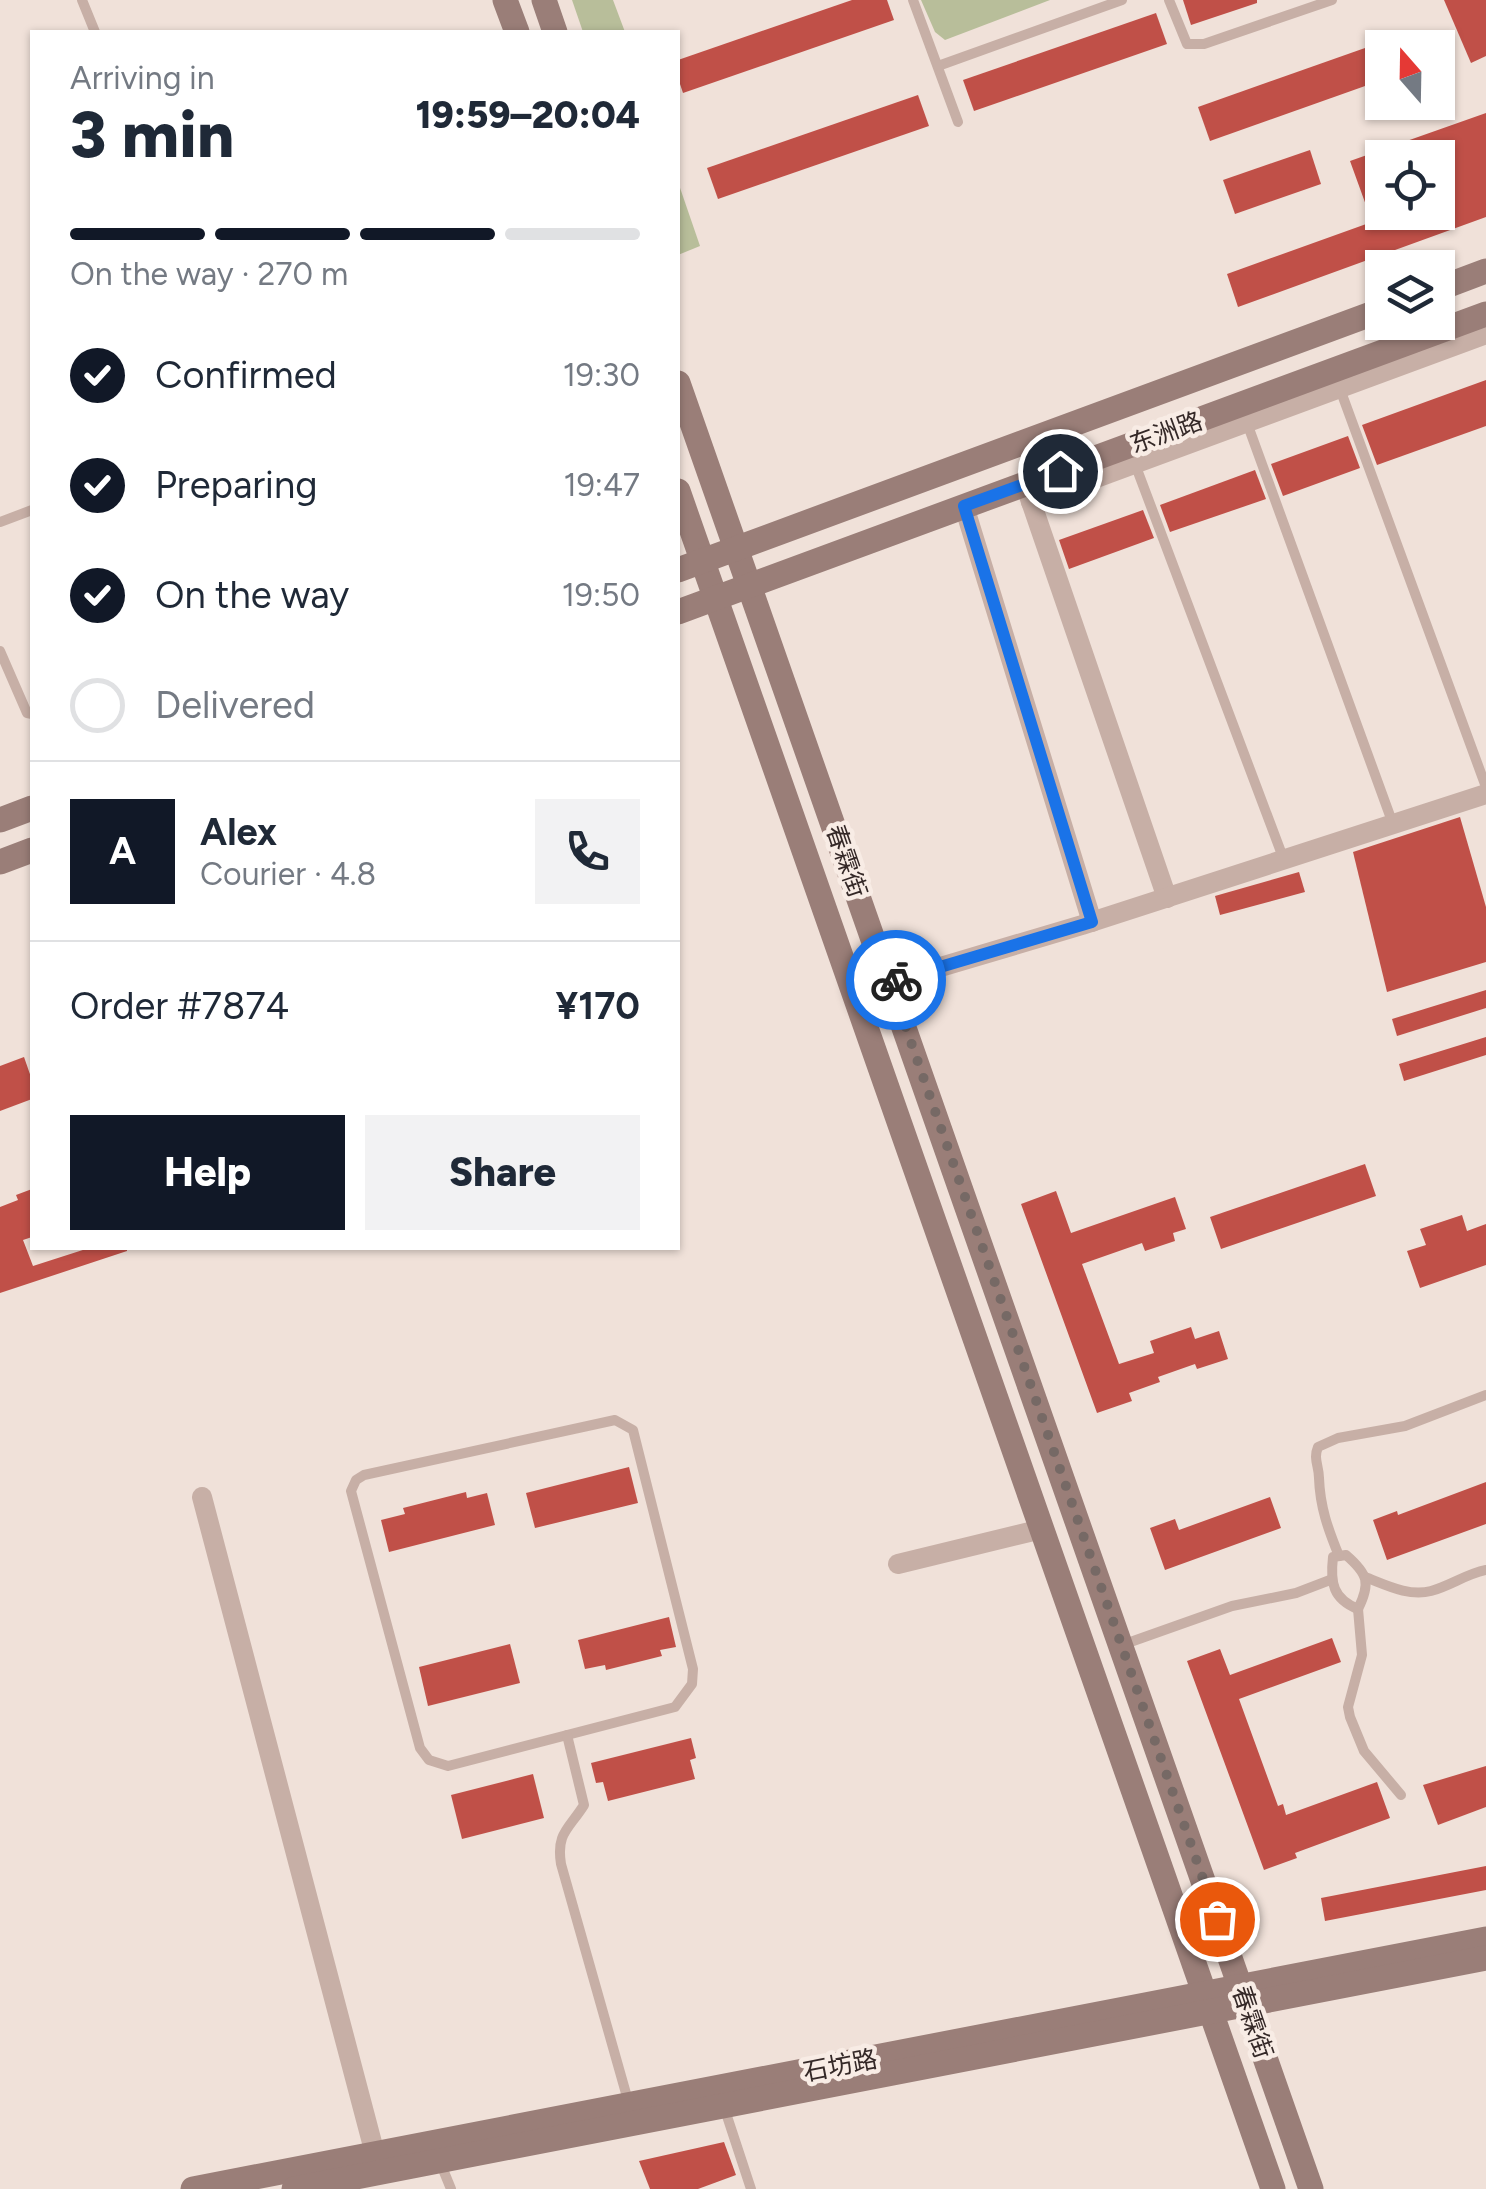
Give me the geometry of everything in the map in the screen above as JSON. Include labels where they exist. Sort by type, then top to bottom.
[{"type":"street","points":[[505,0],[516,30]]},
{"type":"street","points":[[544,0],[554,30]]},
{"type":"street","points":[[1455,283],[1486,271]]},
{"type":"street","name":"东洲路","points":[[680,611],[964,506],[1028,493],[1486,314]]},
{"type":"street","name":"东洲路","points":[[680,569],[1365,316]]},
{"type":"street","points":[[1167,898],[1028,493],[1135,463],[1486,334]]},
{"type":"street","name":"春霖街","points":[[680,389],[1311,2189]]},
{"type":"street","name":"春霖街","points":[[680,497],[1273,2189]]},
{"type":"street","points":[[964,506],[1092,922]]},
{"type":"street","points":[[890,982],[1167,898],[1486,791]]},
{"type":"street","points":[[0,820],[30,809]]},
{"type":"street","points":[[0,862],[30,851]]},
{"type":"street","points":[[202,1497],[374,2154]]},
{"type":"street","points":[[898,1564],[1042,1529]]},
{"type":"street","name":"石坊路","points":[[309,2188],[1208,2004],[1486,1938]]},
{"type":"street","name":"石坊路","points":[[1244,1996],[1486,1958]]},
{"type":"street","name":"石坊路","points":[[193,2189],[629,2105],[1208,2004]]},
{"type":"lane","points":[[82,0],[94,30]]},
{"type":"lane","points":[[913,0],[958,122]]},
{"type":"lane","points":[[938,66],[1122,0]]},
{"type":"lane","points":[[1169,0],[1187,44],[1204,44],[1332,0]]},
{"type":"lane","points":[[1340,388],[1486,791]]},
{"type":"lane","points":[[1246,422],[1393,824]]},
{"type":"lane","points":[[1135,463],[1284,860]]},
{"type":"lane","points":[[0,522],[30,511]]},
{"type":"lane","points":[[0,651],[21,704],[30,714]]},
{"type":"lane","points":[[1339,1556],[1322,1512],[1320,1474],[1314,1456],[1318,1447],[1338,1438],[1404,1426],[1486,1395]]},
{"type":"lane","points":[[614,1420],[634,1430],[693,1669],[692,1684],[675,1707],[567,1735],[448,1766],[429,1760],[420,1748],[351,1491],[356,1480],[364,1475],[614,1420]]},
{"type":"lane","points":[[1358,1610],[1344,1603],[1330,1580],[1333,1557],[1346,1555],[1366,1577],[1416,1593],[1432,1591],[1486,1570]]},
{"type":"lane","points":[[1366,1577],[1367,1591],[1358,1610],[1362,1655],[1348,1707],[1364,1751],[1400,1795]]},
{"type":"lane","points":[[1121,1645],[1232,1606],[1296,1593],[1330,1580]]},
{"type":"lane","points":[[567,1735],[584,1805],[558,1845],[560,1864],[629,2105]]},
{"type":"lane","points":[[723,2106],[751,2189]]},
{"type":"lane","points":[[440,2161],[451,2189]]},
{"type":"green space","points":[[572,0],[613,0],[624,30],[582,30]]},
{"type":"green space","points":[[921,0],[1050,0],[945,40],[935,32]]},
{"type":"green space","points":[[680,188],[700,246],[680,254]]},
{"type":"building","points":[[852,0],[887,0],[894,20],[683,93],[680,59]]},
{"type":"building","points":[[1183,0],[1257,0],[1257,3],[1191,25]]},
{"type":"building","points":[[1444,0],[1486,0],[1486,56],[1471,63]]},
{"type":"building","points":[[1156,13],[1167,44],[974,111],[963,80]]},
{"type":"building","points":[[1365,48],[1365,86],[1210,141],[1198,107]]},
{"type":"building","points":[[918,95],[929,126],[718,199],[707,168]]},
{"type":"building","points":[[1486,113],[1486,217],[1455,228],[1455,140],[1410,140]]},
{"type":"building","points":[[1310,150],[1321,184],[1235,214],[1223,180]]},
{"type":"building","points":[[1365,156],[1365,202],[1350,161]]},
{"type":"building","points":[[1365,224],[1365,230],[1450,230],[1395,250],[1365,250],[1365,261],[1238,307],[1227,274]]},
{"type":"building","points":[[1486,380],[1486,426],[1377,465],[1362,425]]},
{"type":"building","points":[[1348,436],[1360,468],[1283,496],[1271,464]]},
{"type":"building","points":[[1255,470],[1266,499],[1170,532],[1160,505]]},
{"type":"building","points":[[1143,510],[1154,538],[1069,569],[1059,540]]},
{"type":"building","points":[[1460,817],[1486,907],[1486,962],[1387,992],[1353,852]]},
{"type":"building","points":[[1299,872],[1305,892],[1220,915],[1215,896]]},
{"type":"building","points":[[1486,990],[1486,1008],[1397,1036],[1392,1019]]},
{"type":"building","points":[[1486,1037],[1486,1055],[1404,1081],[1399,1064]]},
{"type":"building","points":[[24,1057],[30,1074],[30,1100],[0,1111],[0,1066]]},
{"type":"building","points":[[1365,1164],[1376,1196],[1221,1249],[1210,1217]]},
{"type":"building","points":[[30,1190],[30,1238],[23,1240],[33,1266],[83,1250],[127,1251],[0,1293],[0,1207],[18,1200],[16,1195]]},
{"type":"building","points":[[1056,1191],[1071,1233],[1175,1197],[1186,1229],[1173,1233],[1175,1241],[1145,1251],[1142,1243],[1082,1264],[1119,1364],[1154,1353],[1150,1341],[1191,1327],[1195,1339],[1219,1331],[1228,1359],[1197,1369],[1195,1364],[1158,1377],[1160,1382],[1129,1393],[1132,1401],[1097,1413],[1021,1204]]},
{"type":"building","points":[[1462,1215],[1467,1231],[1486,1224],[1486,1265],[1420,1288],[1407,1251],[1426,1245],[1420,1229]]},
{"type":"building","points":[[629,1467],[638,1503],[535,1528],[526,1493]]},
{"type":"building","points":[[1486,1482],[1486,1524],[1387,1560],[1373,1520],[1397,1511],[1398,1515]]},
{"type":"building","points":[[466,1492],[467,1498],[487,1493],[495,1525],[389,1552],[381,1520],[405,1514],[403,1508]]},
{"type":"building","points":[[1270,1497],[1281,1528],[1165,1570],[1150,1528],[1175,1519],[1179,1530]]},
{"type":"building","points":[[669,1617],[676,1647],[660,1650],[662,1656],[606,1670],[605,1665],[585,1669],[578,1640]]},
{"type":"building","points":[[1332,1638],[1341,1662],[1239,1699],[1278,1806],[1283,1804],[1286,1815],[1377,1782],[1390,1818],[1295,1853],[1297,1858],[1264,1870],[1187,1661],[1220,1649],[1230,1675]]},
{"type":"building","points":[[510,1644],[520,1683],[428,1706],[419,1667]]},
{"type":"building","points":[[691,1738],[696,1758],[690,1760],[695,1779],[608,1801],[603,1782],[596,1783],[591,1763]]},
{"type":"building","points":[[1486,1766],[1486,1807],[1438,1825],[1423,1785]]},
{"type":"building","points":[[533,1774],[544,1818],[462,1839],[451,1795]]},
{"type":"building","points":[[1486,1866],[1486,1890],[1325,1921],[1321,1898]]},
{"type":"building","points":[[724,2142],[736,2175],[698,2189],[650,2189],[639,2161]]},
{"type":"way so far","points":[[896,980],[890,982],[1217,1919]]},
{"type":"route","points":[[896,980],[1092,922],[964,506],[1060,471]]}]
